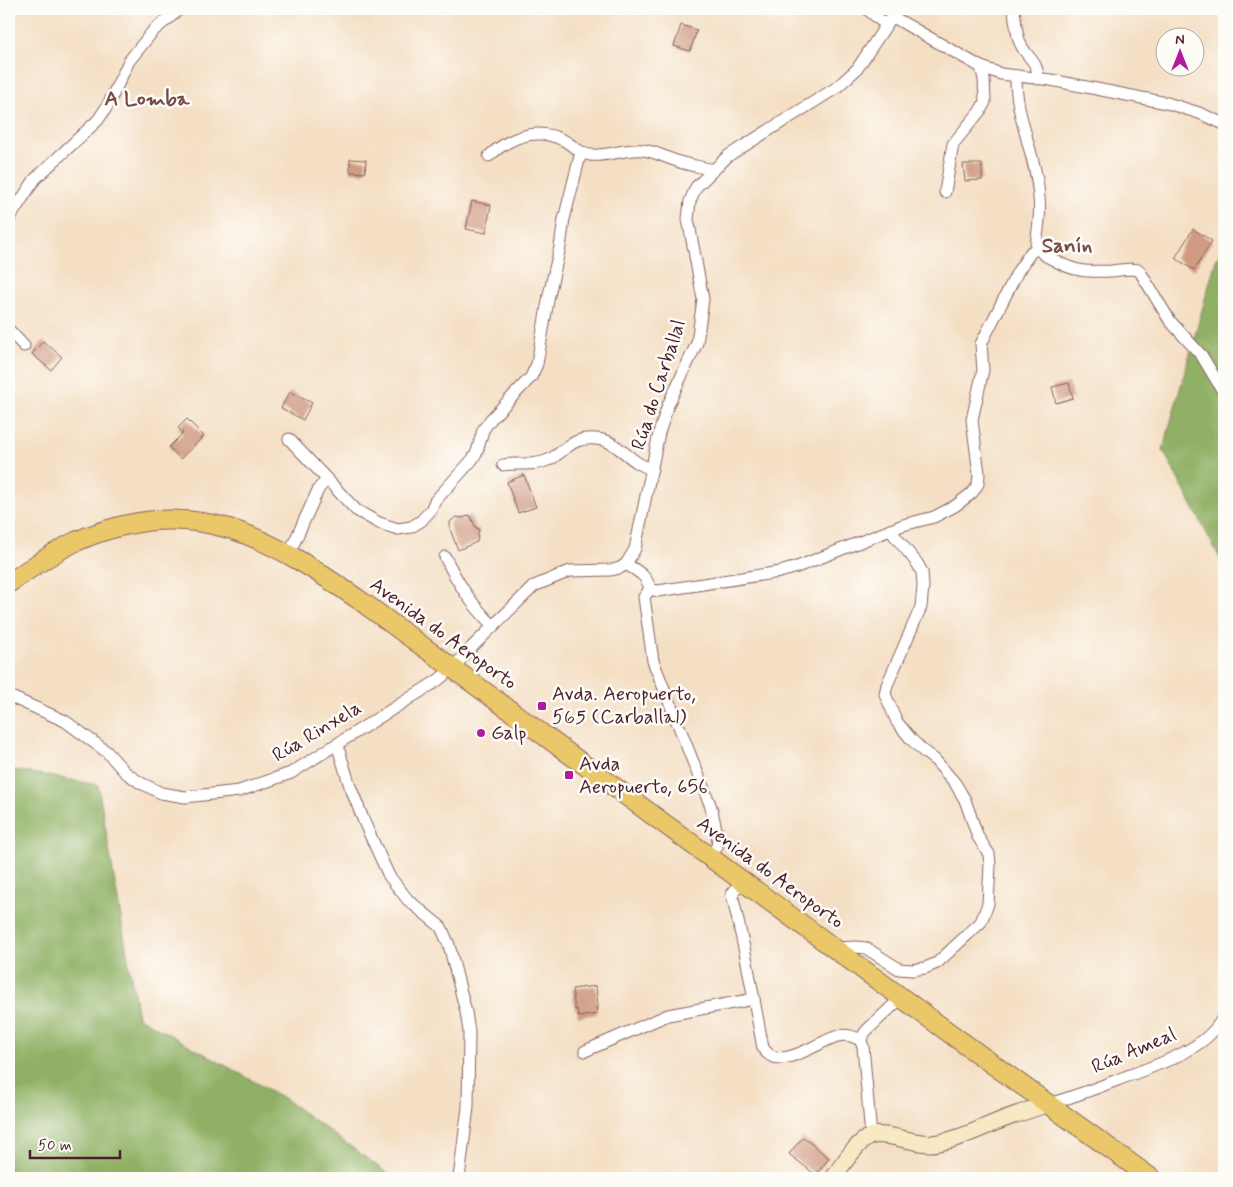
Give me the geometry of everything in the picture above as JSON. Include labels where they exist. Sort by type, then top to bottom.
[{"type":"main road","name":"Avenida do Aeroporto","points":[[9,583],[47,557],[76,542],[139,522],[173,520],[219,526],[247,534],[289,554],[341,587],[453,668],[1151,1178]]},
{"type":"main road","points":[[832,1178],[854,1150],[871,1136],[885,1136],[910,1142],[935,1143],[962,1136],[1015,1114],[1048,1104]]},
{"type":"street","points":[[9,219],[35,179],[98,120],[108,105],[129,61],[154,31],[180,9]]},
{"type":"street","points":[[867,9],[892,17],[981,67],[1001,74],[1038,78],[1167,103],[1199,113],[1224,124]]},
{"type":"street","points":[[1014,9],[1019,40],[1023,49],[1038,69],[1038,78]]},
{"type":"street","name":"Rúa do Carballal","points":[[626,564],[635,549],[659,433],[668,405],[697,342],[704,299],[688,219],[690,201],[696,187],[728,156],[836,88],[857,68],[892,17]]},
{"type":"street","points":[[946,192],[953,144],[985,102],[984,79],[981,67]]},
{"type":"street","points":[[1016,76],[1024,127],[1040,197],[1040,221],[1036,245],[1042,253],[1069,269],[1078,271],[1130,268],[1139,270],[1170,321],[1202,356],[1224,393]]},
{"type":"street","points":[[489,156],[519,136],[536,134],[564,140],[581,152],[590,155],[642,150],[660,154],[683,163],[714,170]]},
{"type":"street","points":[[289,439],[356,510],[379,523],[398,529],[411,527],[421,521],[431,510],[435,501],[472,460],[477,452],[483,430],[531,377],[537,364],[564,219],[581,152]]},
{"type":"street","points":[[650,589],[658,591],[780,572],[797,567],[902,525],[934,517],[955,506],[972,493],[978,484],[979,474],[972,420],[984,370],[981,344],[1018,271],[1031,252],[1038,248]]},
{"type":"street","points":[[9,330],[24,346]]},
{"type":"street","points":[[503,465],[516,462],[533,464],[549,460],[575,440],[582,439],[604,440],[611,443],[633,461],[643,467],[652,469]]},
{"type":"street","points":[[289,554],[319,488],[327,480]]},
{"type":"street","points":[[835,948],[866,948],[899,969],[925,968],[937,963],[981,922],[988,904],[989,854],[978,837],[966,800],[955,783],[935,760],[923,752],[902,728],[890,708],[885,694],[887,685],[921,607],[923,586],[922,572],[917,563],[890,530]]},
{"type":"street","points":[[445,557],[460,587],[471,603],[493,626]]},
{"type":"street","points":[[453,668],[534,586],[570,571],[610,570],[620,568],[626,564],[643,575],[650,589]]},
{"type":"street","points":[[650,589],[644,597],[653,661],[713,815],[718,838],[717,847],[709,856]]},
{"type":"street","name":"Rúa Rinxela","points":[[9,696],[65,721],[101,747],[125,772],[139,782],[161,793],[185,797],[239,791],[291,774],[437,681],[453,668]]},
{"type":"street","points":[[337,744],[364,824],[389,876],[408,900],[441,927],[449,945],[466,1012],[469,1032],[468,1107],[459,1178]]},
{"type":"street","points":[[742,880],[732,894],[763,1048],[767,1055],[772,1057],[791,1057],[839,1036],[847,1035],[860,1040],[863,1046],[871,1136]]},
{"type":"street","points":[[860,1040],[866,1031],[902,997]]},
{"type":"street","points":[[585,1051],[668,1016],[754,1000]]},
{"type":"street","name":"Rúa Ameal","points":[[1048,1104],[1074,1097],[1173,1058],[1200,1042],[1220,1024],[1224,1015]]},
{"type":"green space","points":[[1224,247],[1224,566],[1163,450],[1216,260]]},
{"type":"green space","points":[[9,769],[98,785],[138,1017],[282,1097],[394,1178],[9,1178]]},
{"type":"building","points":[[681,25],[697,30],[690,51],[674,46]]},
{"type":"building","points":[[350,159],[366,160],[365,173],[350,172]]},
{"type":"building","points":[[963,164],[982,164],[982,180],[965,181]]},
{"type":"building","points":[[472,201],[491,205],[486,233],[466,229]]},
{"type":"building","points":[[1193,229],[1212,241],[1194,270],[1175,258]]},
{"type":"building","points":[[43,341],[62,357],[51,370],[32,354]]},
{"type":"building","points":[[1069,383],[1073,398],[1056,403],[1052,387]]},
{"type":"building","points":[[290,392],[312,403],[303,420],[281,408]]},
{"type":"building","points":[[187,419],[204,436],[180,459],[169,447],[183,433],[178,428]]},
{"type":"building","points":[[524,475],[536,507],[518,513],[507,482]]},
{"type":"building","points":[[470,515],[476,528],[479,529],[477,542],[458,550],[450,529],[450,522],[456,517],[463,518]]},
{"type":"building","points":[[596,986],[597,1014],[578,1017],[572,989]]},
{"type":"building","points":[[803,1137],[829,1158],[816,1175],[789,1154]]},
{"type":"place","name":"Avda. Aeropuerto, 565 (Carballal)","points":[[542,706]]},
{"type":"place","name":"Galp","points":[[481,733]]},
{"type":"place","name":"Avda Aeropuerto, 656","points":[[569,775]]},
{"type":"district","name":"A Lomba","points":[[147,99]]},
{"type":"district","name":"Sanín","points":[[1067,246]]}]
